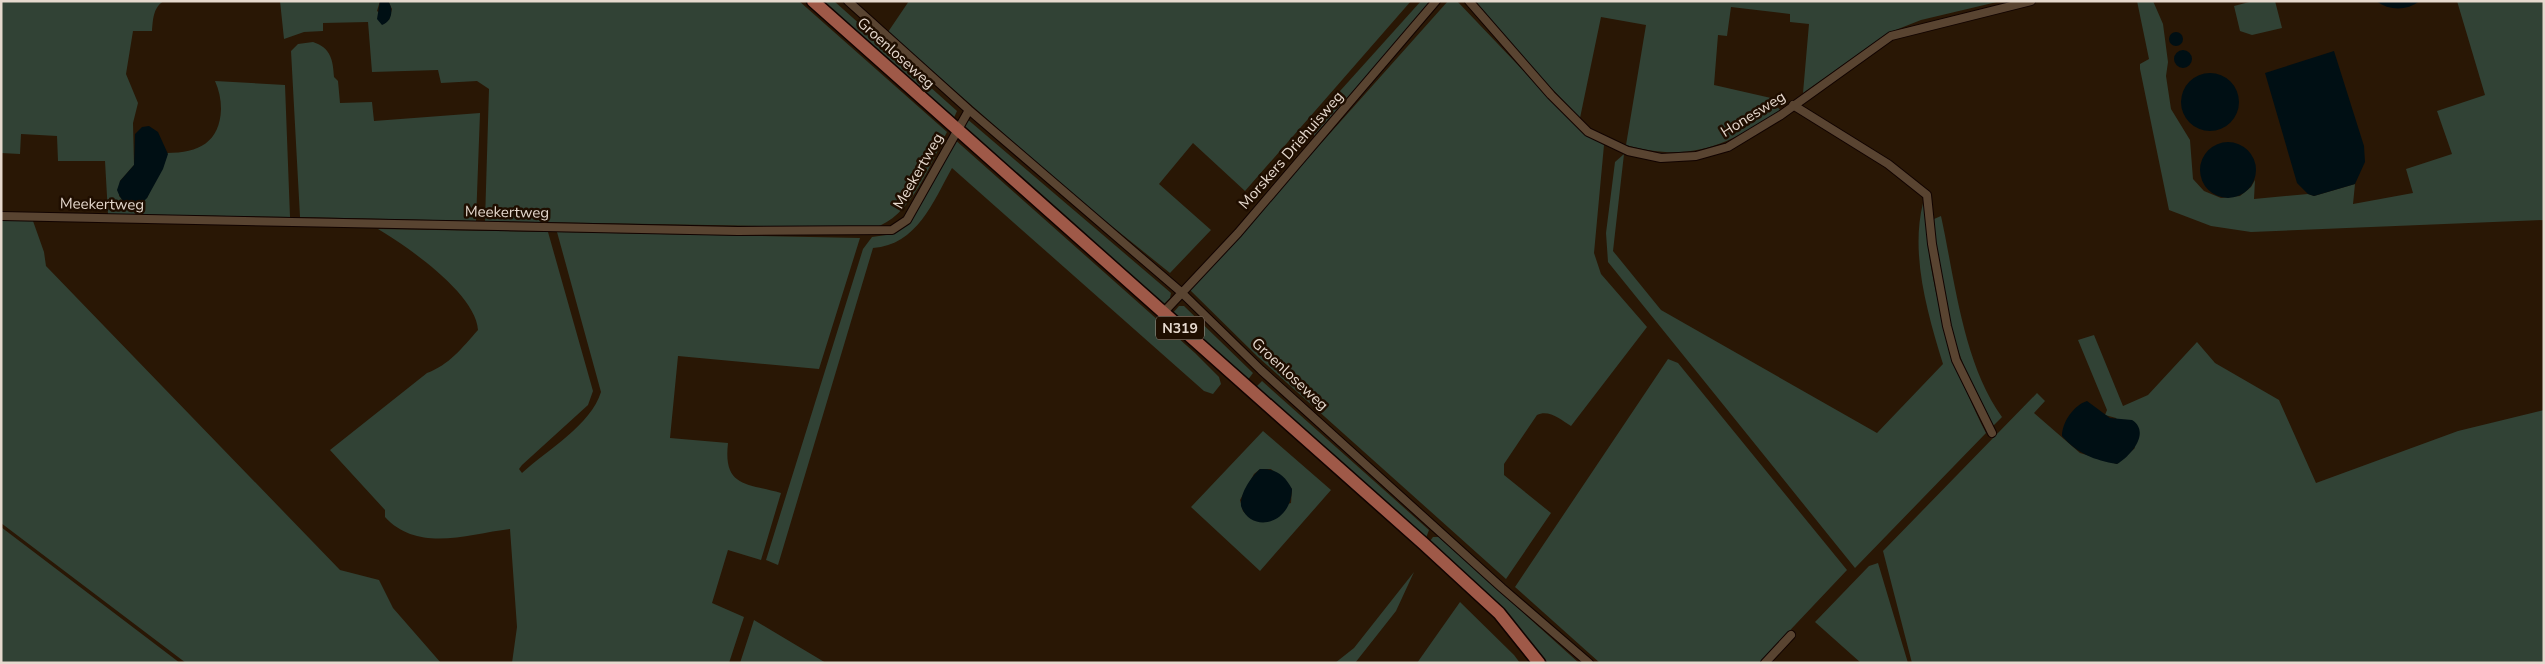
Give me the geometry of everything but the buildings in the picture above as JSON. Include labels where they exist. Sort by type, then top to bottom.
[{"type":"main road","name":"Groenloseweg","points":[[813,1],[1498,613],[1539,663]]},
{"type":"street","name":"Groenloseweg","points":[[848,1],[969,110],[1182,292],[1261,370],[1502,588],[1589,663]]},
{"type":"street","name":"Morskers Driehuisweg","points":[[1163,313],[1238,233],[1436,1]]},
{"type":"street","name":"Honesweg","points":[[1469,1],[1568,114],[1588,132],[1628,151],[1660,158],[1682,158],[1710,153],[1735,143],[1891,36],[2031,1]]},
{"type":"street","points":[[1793,105],[1888,164],[1927,195],[1932,244],[1954,351],[1992,433]]},
{"type":"street","points":[[957,130],[969,110]]},
{"type":"street","name":"Meekertweg","points":[[1,216],[738,231],[892,230],[907,220],[957,130]]},
{"type":"street","points":[[1764,663],[1791,635]]},
{"type":"green space","points":[[1,1],[164,1],[156,10],[152,31],[133,31],[126,74],[138,103],[133,123],[134,165],[120,181],[119,196],[127,204],[147,198],[167,153],[189,151],[198,148],[212,137],[217,130],[221,109],[220,95],[215,81],[285,85],[290,217],[108,214],[105,161],[58,161],[57,136],[21,134],[20,154],[1,153]]},
{"type":"green space","points":[[280,1],[380,1],[377,11],[389,20],[392,9],[388,1],[799,1],[947,132],[926,174],[909,202],[886,222],[873,228],[485,221],[489,89],[477,81],[441,83],[438,70],[372,72],[368,22],[323,23],[323,31],[304,32],[284,39]]},
{"type":"green space","points":[[818,1],[834,1],[957,111],[952,122]]},
{"type":"green space","points":[[909,1],[1411,1],[1245,191],[1193,143],[1159,184],[1211,230],[1170,273],[1083,203],[888,32]]},
{"type":"green space","points":[[1421,1],[1432,1],[1314,136],[1313,121]]},
{"type":"green space","points":[[1448,1],[1457,1],[1576,126],[1604,145],[1594,253],[1601,274],[1647,327],[1571,426],[1550,414],[1537,415],[1504,464],[1504,475],[1551,513],[1506,579],[1258,357],[1190,290]]},
{"type":"green space","points":[[1468,1],[2001,1],[1921,20],[1888,33],[1803,93],[1809,24],[1790,22],[1790,14],[1731,7],[1727,36],[1718,35],[1714,85],[1771,98],[1780,110],[1761,123],[1725,142],[1707,148],[1670,152],[1626,145],[1646,25],[1601,17],[1580,118]]},
{"type":"green space","points":[[2137,1],[2153,1],[2163,24],[2168,62],[2166,76],[2171,109],[2190,140],[2193,179],[2204,191],[2221,198],[2240,196],[2251,187],[2255,180],[2254,199],[2308,194],[2314,196],[2355,184],[2353,204],[2413,193],[2406,169],[2452,154],[2437,111],[2485,95],[2457,1],[2544,1],[2544,220],[2251,232],[2211,226],[2169,210],[2140,69],[2140,64],[2149,59]]},
{"type":"green space","points":[[2253,1],[2275,1],[2282,28],[2252,35],[2240,31],[2234,6]]},
{"type":"green space","points":[[313,42],[324,48],[330,55],[334,77],[338,81],[340,103],[372,102],[374,121],[480,113],[476,221],[300,217],[291,51],[298,44]]},
{"type":"green space","points":[[966,118],[1171,293],[1170,298],[1162,306],[959,128]]},
{"type":"green space","points":[[953,138],[1195,353],[1219,377],[1221,384],[1213,394],[1204,391],[952,168],[922,220],[901,239],[888,245],[873,248],[778,565],[766,560],[863,249],[872,237],[886,235],[901,227]]},
{"type":"green space","points":[[1624,154],[1613,251],[1661,310],[1877,433],[1943,364],[1922,285],[1919,243],[1923,203],[1927,218],[1931,267],[1940,311],[1959,372],[1986,433],[1855,568],[1608,262],[1606,233],[1615,162]]},
{"type":"green space","points":[[1941,216],[1969,347],[1978,372],[2002,417],[1993,426],[1969,378],[1959,352],[1944,300],[1939,273],[1934,219]]},
{"type":"green space","points":[[1,221],[33,221],[44,252],[46,266],[340,570],[379,580],[393,608],[441,663],[186,663],[1,523]]},
{"type":"green space","points":[[378,229],[548,232],[593,391],[588,405],[522,465],[519,469],[522,473],[578,426],[596,404],[601,392],[557,232],[860,238],[819,369],[678,356],[670,438],[728,443],[727,457],[733,476],[748,484],[781,493],[761,560],[728,550],[712,603],[744,617],[729,663],[512,663],[517,627],[510,529],[461,537],[428,538],[413,535],[398,528],[385,517],[385,510],[330,450],[427,373],[449,361],[478,330],[474,316],[466,302],[453,287],[422,259]]},
{"type":"green space","points":[[1179,306],[1184,306],[1253,373],[1247,381],[1172,314]]},
{"type":"green space","points":[[2094,335],[2123,406],[2148,395],[2197,342],[2215,363],[2279,400],[2316,483],[2458,431],[2544,410],[2544,663],[1912,663],[1883,551],[2037,393],[2045,401],[2034,413],[2080,453],[2117,464],[2135,448],[2116,418],[2105,415],[2107,410],[2078,340]]},
{"type":"green space","points":[[1668,359],[1678,363],[1847,570],[1759,663],[1600,663],[1515,587]]},
{"type":"green space","points":[[1262,381],[1429,530],[1426,538],[1256,387]]},
{"type":"green space","points":[[1263,431],[1331,490],[1260,571],[1191,507]],"holes":[[[1260,469],[1271,469],[1292,489],[1291,503],[1248,516],[1243,511],[1240,500],[1254,474]]]},
{"type":"green space","points":[[1,527],[180,663],[1,663]]},
{"type":"green space","points":[[1433,537],[1439,537],[1579,663],[1548,663],[1506,615],[1430,541]]},
{"type":"green space","points":[[1878,563],[1908,663],[1861,663],[1815,622],[1869,566]]},
{"type":"green space","points":[[1414,572],[1396,611],[1355,663],[1335,663],[1354,648]]},
{"type":"green space","points":[[1460,602],[1514,655],[1520,663],[1417,663]]},
{"type":"green space","points":[[754,620],[826,663],[740,663]]},
{"type":"shaded area","points":[[380,1],[388,1],[391,8],[390,18],[382,25],[377,19]]},
{"type":"shaded area","points":[[2376,1],[2420,1],[2409,7],[2392,8]]},
{"type":"shaded area","points":[[2173,32],[2179,32],[2183,39],[2179,46],[2173,46],[2169,42],[2169,36]]},
{"type":"shaded area","points":[[2183,50],[2189,53],[2192,59],[2189,65],[2183,68],[2177,65],[2174,59],[2177,53]]},
{"type":"shaded area","points":[[2334,51],[2364,146],[2365,162],[2355,184],[2314,196],[2308,194],[2297,183],[2265,73]]},
{"type":"shaded area","points":[[2210,73],[2221,75],[2234,86],[2239,102],[2237,113],[2226,126],[2210,131],[2199,129],[2186,118],[2181,102],[2183,91],[2194,78]]},
{"type":"shaded area","points":[[149,126],[158,132],[168,154],[163,169],[147,198],[140,205],[135,206],[125,203],[117,190],[120,181],[134,165],[135,134],[142,127]]},
{"type":"shaded area","points":[[2223,142],[2233,142],[2248,150],[2254,159],[2256,170],[2254,181],[2248,190],[2233,198],[2223,198],[2212,193],[2205,186],[2200,175],[2200,165],[2205,154],[2212,147]]},
{"type":"shaded area","points":[[2087,401],[2110,418],[2132,420],[2140,431],[2137,444],[2133,450],[2117,464],[2080,452],[2062,436],[2066,420],[2073,410]]},
{"type":"shaded area","points":[[1260,469],[1279,473],[1292,489],[1290,501],[1285,511],[1278,518],[1270,522],[1253,520],[1246,515],[1241,506],[1242,496],[1247,486]]}]
